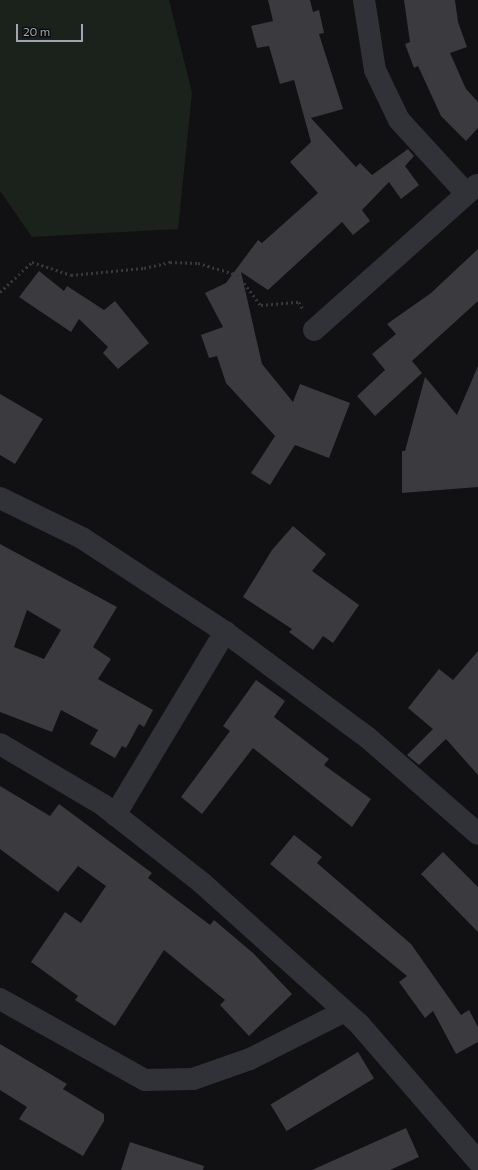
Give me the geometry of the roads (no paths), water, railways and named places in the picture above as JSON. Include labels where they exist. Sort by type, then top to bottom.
[{"type":"street","points":[[314,330],[472,188],[399,120],[375,70],[364,0]]},
{"type":"street","points":[[0,498],[82,538],[225,632],[367,737],[478,834]]},
{"type":"street","points":[[115,815],[225,632]]},
{"type":"street","points":[[0,744],[115,815],[202,883],[345,1011],[478,1161]]},
{"type":"street","points":[[0,999],[145,1080],[193,1080],[250,1059],[345,1011]]}]
